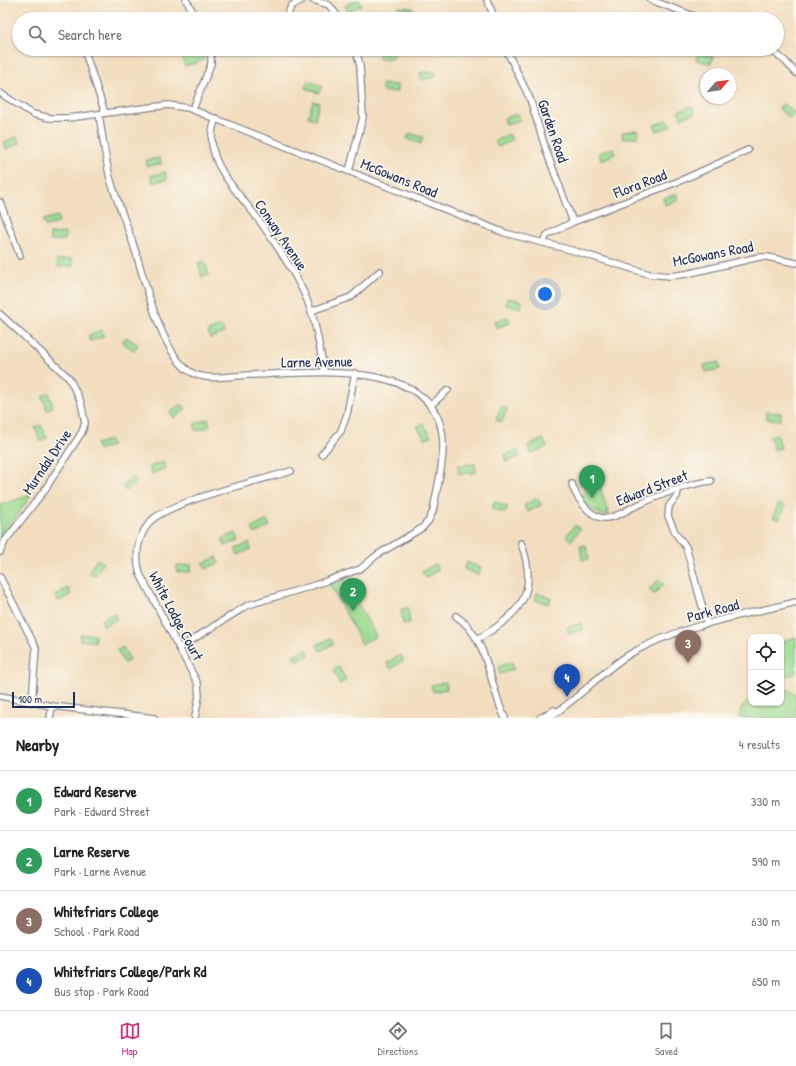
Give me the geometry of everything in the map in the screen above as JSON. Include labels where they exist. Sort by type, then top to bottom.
[{"type":"street","points":[[186,0],[193,12]]},
{"type":"street","points":[[289,12],[291,6],[302,0]]},
{"type":"street","points":[[313,0],[329,5],[334,12]]},
{"type":"street","points":[[487,0],[492,12]]},
{"type":"street","points":[[651,0],[683,12]]},
{"type":"street","name":"Larne Avenue","points":[[86,56],[102,114],[111,181],[148,293],[166,340],[184,366],[194,373],[213,377],[324,371],[355,373],[401,384],[421,396],[430,406],[440,424],[443,443],[433,512],[427,524],[414,534],[377,555],[360,569],[312,586],[248,605],[179,648]]},
{"type":"street","points":[[193,109],[211,64],[211,56]]},
{"type":"street","points":[[349,171],[363,117],[360,66],[358,56]]},
{"type":"street","name":"Garden Road","points":[[509,56],[530,99],[547,153],[573,222]]},
{"type":"street","points":[[779,56],[796,73]]},
{"type":"street","name":"McGowans Road","points":[[0,93],[33,114],[50,118],[68,118],[175,105],[193,109],[505,233],[543,242],[658,275],[686,274],[759,257],[774,258],[796,263]]},
{"type":"street","name":"Conway Avenue","points":[[216,118],[211,130],[215,153],[221,171],[259,220],[302,287],[311,311],[324,371]]},
{"type":"street","name":"Flora Road","points":[[543,242],[547,235],[573,222],[682,180],[748,150]]},
{"type":"street","points":[[0,202],[20,256]]},
{"type":"street","points":[[311,311],[350,297],[380,271]]},
{"type":"street","name":"Murndal Drive","points":[[0,314],[69,378],[81,402],[85,423],[82,432],[48,485],[5,541],[0,552]]},
{"type":"street","points":[[322,454],[341,431],[347,414],[355,373]]},
{"type":"street","points":[[430,406],[448,390]]},
{"type":"street","name":"White Lodge Court","points":[[197,718],[198,684],[140,574],[137,554],[139,541],[146,528],[157,516],[168,509],[291,471]]},
{"type":"street","name":"Edward Street","points":[[572,484],[578,498],[596,516],[604,518],[612,517],[639,504],[678,490],[711,481]]},
{"type":"street","points":[[678,490],[677,496],[669,506],[668,516],[672,528],[686,547],[707,624]]},
{"type":"street","points":[[477,639],[504,624],[516,612],[524,599],[528,569],[521,543]]},
{"type":"street","points":[[0,577],[36,648],[32,702]]},
{"type":"street","name":"Park Road","points":[[540,718],[580,692],[614,666],[646,646],[671,634],[796,602]]},
{"type":"street","points":[[456,616],[467,624],[477,639],[504,717]]},
{"type":"street","name":"Park Road","points":[[548,718],[569,704],[580,692]]},
{"type":"street","points":[[0,696],[52,706],[134,717],[154,718]]},
{"type":"street","points":[[50,718],[52,706]]},
{"type":"green space","points":[[359,0],[362,5],[348,12],[345,6]]},
{"type":"green space","points":[[398,7],[413,8],[412,12],[397,12]]},
{"type":"green space","points":[[182,56],[202,56],[204,60],[185,66]]},
{"type":"green space","points":[[379,56],[394,56],[394,58],[379,59]]},
{"type":"green space","points":[[697,56],[713,57],[711,64],[696,60]]},
{"type":"green space","points":[[435,71],[436,77],[421,80],[420,73]]},
{"type":"green space","points":[[308,81],[322,86],[319,93],[305,88]]},
{"type":"green space","points":[[382,84],[397,85],[397,92],[382,91]]},
{"type":"green space","points":[[313,101],[319,103],[315,119],[308,117]]},
{"type":"green space","points":[[783,104],[795,113],[790,118],[779,109]]},
{"type":"green space","points":[[692,106],[695,113],[681,118],[678,111]]},
{"type":"green space","points":[[518,114],[520,120],[506,125],[504,118]]},
{"type":"green space","points":[[668,120],[671,126],[657,131],[654,125]]},
{"type":"green space","points":[[637,130],[638,137],[623,139],[622,132]]},
{"type":"green space","points":[[409,133],[423,137],[421,144],[407,139]]},
{"type":"green space","points":[[509,134],[512,140],[498,147],[495,141]]},
{"type":"green space","points":[[17,137],[20,143],[6,149],[4,142]]},
{"type":"green space","points":[[613,148],[615,154],[601,160],[599,153]]},
{"type":"green space","points":[[160,158],[161,164],[147,166],[146,160]]},
{"type":"green space","points":[[165,172],[167,179],[153,183],[151,176]]},
{"type":"green space","points":[[677,194],[679,200],[665,205],[663,198]]},
{"type":"green space","points":[[58,216],[59,223],[45,226],[43,220]]},
{"type":"green space","points":[[65,233],[65,240],[50,241],[50,234]]},
{"type":"green space","points":[[72,259],[73,266],[58,267],[57,260]]},
{"type":"green space","points":[[204,261],[209,275],[202,277],[198,263]]},
{"type":"green space","points":[[507,298],[522,301],[521,308],[506,305]]},
{"type":"green space","points":[[508,317],[510,323],[496,328],[494,321]]},
{"type":"green space","points":[[222,326],[224,333],[210,338],[208,331]]},
{"type":"green space","points":[[102,330],[104,336],[90,341],[88,335]]},
{"type":"green space","points":[[126,337],[138,345],[134,351],[122,342]]},
{"type":"green space","points":[[719,362],[720,369],[706,372],[704,365]]},
{"type":"green space","points":[[49,393],[53,407],[47,410],[42,396]]},
{"type":"green space","points":[[182,404],[186,409],[174,418],[170,412]]},
{"type":"green space","points":[[501,406],[507,408],[502,422],[496,420]]},
{"type":"green space","points":[[766,412],[781,413],[781,420],[766,419]]},
{"type":"green space","points":[[208,419],[210,426],[196,431],[194,424]]},
{"type":"green space","points":[[423,423],[431,436],[425,439],[417,427]]},
{"type":"green space","points":[[41,425],[47,438],[40,441],[35,427]]},
{"type":"green space","points":[[776,434],[781,448],[774,450],[770,436]]},
{"type":"green space","points":[[543,439],[547,447],[531,454],[528,446]]},
{"type":"green space","points":[[110,440],[112,446],[98,450],[96,444]]},
{"type":"green space","points":[[517,450],[520,456],[506,462],[504,456]]},
{"type":"green space","points":[[163,462],[166,468],[152,474],[149,467]]},
{"type":"green space","points":[[475,464],[476,473],[459,474],[458,465]]},
{"type":"green space","points":[[132,476],[137,481],[127,491],[122,487]]},
{"type":"green space","points":[[597,478],[609,515],[597,512],[580,496]]},
{"type":"green space","points":[[31,495],[0,541],[0,505]]},
{"type":"green space","points":[[537,498],[541,505],[528,512],[524,506]]},
{"type":"green space","points":[[494,501],[508,507],[505,513],[492,508]]},
{"type":"green space","points":[[779,503],[785,506],[779,520],[773,517]]},
{"type":"green space","points":[[267,520],[270,526],[255,534],[252,528]]},
{"type":"green space","points":[[575,525],[580,529],[571,541],[566,536]]},
{"type":"green space","points":[[236,533],[239,540],[225,546],[222,539]]},
{"type":"green space","points":[[249,543],[251,549],[238,555],[235,548]]},
{"type":"green space","points":[[586,545],[589,559],[582,560],[580,546]]},
{"type":"green space","points":[[217,557],[219,563],[206,569],[203,563]]},
{"type":"green space","points":[[97,559],[103,563],[95,576],[89,572]]},
{"type":"green space","points":[[467,562],[481,568],[478,575],[464,569]]},
{"type":"green space","points":[[435,564],[438,570],[426,578],[422,572]]},
{"type":"green space","points":[[177,565],[191,565],[191,572],[177,572]]},
{"type":"green space","points":[[659,579],[664,584],[654,594],[649,590]]},
{"type":"green space","points":[[345,580],[376,636],[362,644],[330,585]]},
{"type":"green space","points":[[68,588],[71,595],[58,601],[55,595]]},
{"type":"green space","points":[[537,593],[551,598],[549,604],[535,600]]},
{"type":"green space","points":[[408,608],[410,623],[403,624],[401,609]]},
{"type":"green space","points":[[114,613],[117,619],[104,626],[101,620]]},
{"type":"green space","points":[[581,623],[583,630],[569,634],[567,627]]},
{"type":"green space","points":[[80,634],[95,635],[95,642],[80,640]]},
{"type":"green space","points":[[796,637],[796,673],[784,677],[784,670],[784,641]]},
{"type":"green space","points":[[330,638],[333,644],[320,651],[317,645]]},
{"type":"green space","points":[[123,647],[130,660],[124,663],[117,650]]},
{"type":"green space","points":[[307,649],[309,655],[296,661],[293,655]]},
{"type":"green space","points":[[400,655],[404,660],[391,669],[387,663]]},
{"type":"green space","points":[[512,662],[514,669],[500,674],[498,667]]},
{"type":"green space","points":[[339,667],[346,680],[340,684],[333,670]]},
{"type":"green space","points":[[446,682],[447,689],[433,692],[431,685]]},
{"type":"green space","points":[[784,688],[796,694],[796,718],[739,718],[740,710],[748,701],[748,706],[784,706]]},
{"type":"place","name":"Edward Reserve","points":[[592,498]]},
{"type":"place","name":"Larne Reserve","points":[[353,611]]},
{"type":"place","name":"Whitefriars College","points":[[688,663]]},
{"type":"place","name":"Whitefriars College/Park Rd","points":[[567,697]]}]
